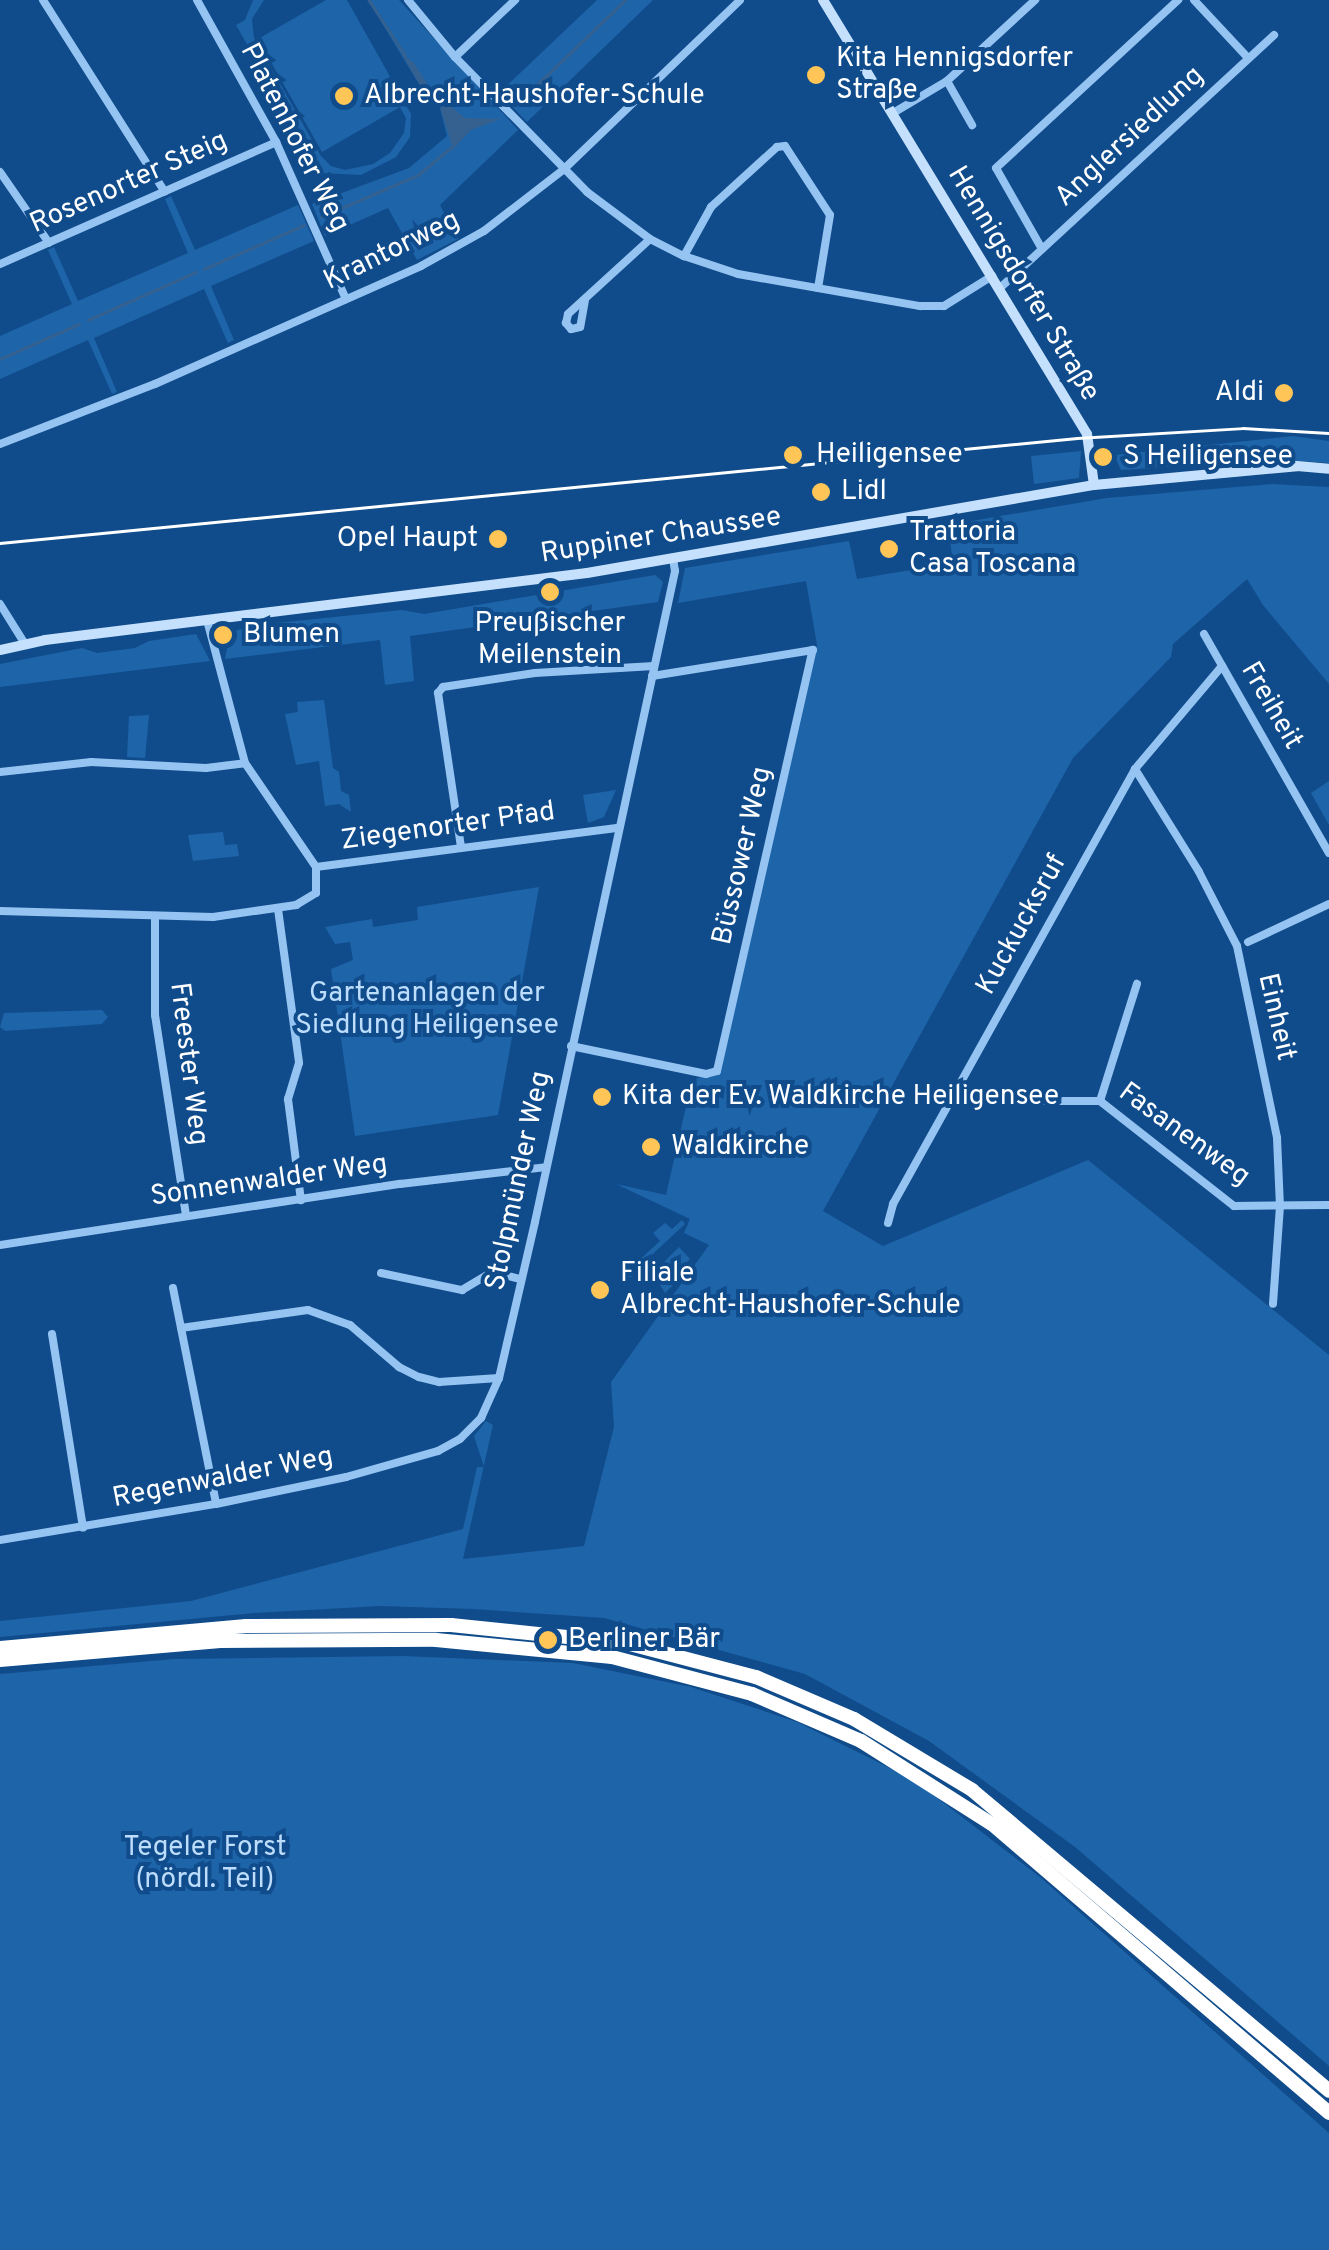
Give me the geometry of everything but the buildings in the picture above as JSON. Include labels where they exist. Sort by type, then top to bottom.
[{"type":"highway","points":[[0,1648],[246,1626],[451,1625],[626,1643],[756,1677],[854,1719],[972,1790],[1329,2090]]},
{"type":"highway","points":[[0,1660],[220,1641],[454,1641],[612,1657],[752,1694],[861,1741],[992,1824],[1329,2113]]},
{"type":"main road","name":"Hennigsdorfer Straße","points":[[823,0],[1087,434],[1094,485]]},
{"type":"main road","name":"Ruppiner Chaussee","points":[[0,650],[673,559],[1094,485],[1297,466],[1329,468]]},
{"type":"street","points":[[43,0],[165,192]]},
{"type":"street","name":"Platenhofer Weg","points":[[197,0],[276,142],[346,299]]},
{"type":"street","points":[[408,0],[455,57],[563,170],[598,202],[650,239],[684,256],[738,274],[930,307],[956,300],[992,276]]},
{"type":"street","points":[[455,57],[514,0]]},
{"type":"street","name":"Krantorweg","points":[[0,444],[73,419],[346,299],[484,231],[563,170],[740,0]]},
{"type":"street","points":[[893,114],[947,81],[1035,0]]},
{"type":"street","name":"Anglersiedlung","points":[[1042,249],[996,168],[1178,0]]},
{"type":"street","points":[[1194,0],[1248,58]]},
{"type":"street","name":"Anglersiedlung","points":[[1000,288],[1274,35]]},
{"type":"street","name":"Hennigsdorfer Straße","points":[[947,81],[972,125]]},
{"type":"street","name":"Rosenorter Steig","points":[[0,264],[276,142]]},
{"type":"street","points":[[684,256],[712,207],[777,147],[785,146],[830,215],[818,288]]},
{"type":"street","points":[[0,172],[49,243]]},
{"type":"street","points":[[586,300],[650,239]]},
{"type":"street","name":"Stolpmünder Weg","points":[[452,1445],[482,1418],[499,1378],[654,671],[675,571],[673,559]]},
{"type":"street","points":[[0,604],[25,644]]},
{"type":"street","name":"Ziegenorter Pfad","points":[[207,620],[245,763],[316,867],[618,828]]},
{"type":"street","name":"Freiheit","points":[[1204,634],[1329,853]]},
{"type":"street","name":"Büssower Weg","points":[[572,1046],[706,1074],[717,1071],[812,650],[654,671]]},
{"type":"street","name":"Kuckucksruf","points":[[888,1223],[892,1204],[1135,768],[1222,666]]},
{"type":"street","points":[[461,847],[438,694],[442,687],[535,674],[654,671]]},
{"type":"street","points":[[0,772],[91,762],[206,768],[245,763]]},
{"type":"street","name":"Einheit","points":[[1135,768],[1190,856],[1237,946],[1269,1087],[1280,1206],[1272,1304]]},
{"type":"street","points":[[0,911],[212,917],[278,909],[311,900],[319,884],[316,867]]},
{"type":"street","points":[[1248,942],[1329,904]]},
{"type":"street","points":[[278,909],[298,1063],[288,1099],[301,1200]]},
{"type":"street","name":"Freester Weg","points":[[155,917],[155,1015],[186,1216]]},
{"type":"street","points":[[1100,1101],[1138,984]]},
{"type":"street","name":"Fasanenweg","points":[[954,1095],[966,1101],[1100,1101],[1234,1206],[1329,1205]]},
{"type":"street","name":"Sonnenwalder Weg","points":[[0,1245],[546,1168]]},
{"type":"street","points":[[381,1273],[462,1290],[492,1272],[521,1279]]},
{"type":"street","points":[[173,1288],[216,1504]]},
{"type":"street","points":[[181,1328],[308,1310],[350,1326],[399,1367],[419,1377],[439,1382],[499,1378]]},
{"type":"street","points":[[52,1334],[83,1528]]},
{"type":"street","name":"Regenwalder Weg","points":[[0,1540],[216,1504],[346,1476],[452,1445]]},
{"type":"green space","points":[[253,0],[264,0],[252,19],[254,38],[321,156],[331,166],[345,170],[373,164],[390,153],[404,133],[406,118],[400,107],[322,152],[258,39],[326,0],[347,0],[411,114],[410,137],[396,157],[361,175],[321,173],[236,25],[245,20]]},
{"type":"green space","points":[[368,0],[399,0],[518,130],[440,205],[458,239],[417,260],[388,208],[325,236],[312,204],[409,168],[447,136],[439,104],[422,89]]},
{"type":"green space","points":[[597,0],[653,0],[527,122],[499,93]]},
{"type":"green space","points":[[171,196],[195,250],[298,205],[314,241],[211,286],[234,340],[228,343],[204,289],[94,338],[117,392],[112,394],[88,340],[0,379],[0,336],[72,304],[48,250],[54,247],[78,301],[188,253],[165,199]]},
{"type":"green space","points":[[1293,436],[1329,441],[1329,463],[1280,460],[1121,470],[1114,455]]},
{"type":"green space","points":[[1081,451],[1079,478],[1034,484],[1031,456]]},
{"type":"green space","points":[[1272,484],[1329,487],[1329,684],[1263,605],[1247,579],[1173,644],[1171,657],[1073,758],[823,1211],[883,1246],[1088,1160],[1329,1355],[1329,2066],[1075,1847],[929,1741],[805,1674],[604,1618],[473,1609],[381,1606],[254,1613],[0,1637],[0,1621],[191,1601],[463,1529],[477,1467],[484,1467],[463,1559],[584,1546],[614,1427],[611,1382],[709,1245],[684,1233],[690,1219],[616,1184],[666,1195],[692,1080],[717,1071],[817,645],[806,581],[678,603],[685,568],[849,541],[857,579],[953,563],[948,525],[1107,498]]},
{"type":"green space","points":[[655,575],[663,582],[658,602],[410,636],[414,681],[385,685],[380,640],[225,659],[230,632],[257,625],[402,610],[424,614]]},
{"type":"green space","points":[[196,634],[210,661],[0,687],[0,664],[82,648],[97,653],[135,648],[149,641]]},
{"type":"green space","points":[[324,700],[333,768],[339,772],[341,791],[349,795],[351,812],[339,804],[325,806],[319,761],[296,765],[285,714],[298,712],[297,702]]},
{"type":"green space","points":[[149,715],[145,758],[127,757],[129,716]]},
{"type":"green space","points":[[1329,781],[1329,825],[1311,793]]},
{"type":"green space","points":[[616,790],[604,817],[588,823],[583,795]]},
{"type":"green space","points":[[223,832],[225,845],[237,844],[239,856],[193,861],[188,835]]},
{"type":"green space","name":"Gartenanlagen der Siedlung Heiligensee","points":[[539,887],[498,1115],[355,1136],[331,969],[353,960],[350,942],[335,944],[325,927],[372,919],[373,927],[418,920],[417,907]]},
{"type":"green space","points":[[102,1010],[108,1017],[102,1024],[5,1031],[0,1027],[4,1013]]},
{"type":"green space","points":[[682,1220],[685,1224],[641,1265],[643,1273],[627,1278],[624,1274],[660,1241],[653,1233],[665,1223],[672,1229]]},
{"type":"green space","points":[[679,1247],[690,1259],[672,1277],[676,1282],[665,1293],[653,1273]]},
{"type":"green space","points":[[486,1421],[493,1425],[484,1466],[474,1436]]},
{"type":"green space","name":"Tegeler Forst (nördl. Teil)","points":[[403,1656],[573,1663],[691,1687],[797,1722],[914,1780],[1040,1877],[1329,2133],[1329,2250],[0,2250],[0,1674],[174,1659]]},
{"type":"shaded area","points":[[401,53],[414,63],[431,90],[465,118],[501,119],[471,130],[453,149],[439,104],[422,89]]},
{"type":"waterway","points":[[369,0],[405,55]]},
{"type":"waterway","points":[[515,106],[625,0]]},
{"type":"waterway","points":[[321,217],[418,175],[454,145]]},
{"type":"waterway","points":[[204,269],[304,225]]},
{"type":"waterway","points":[[88,320],[196,272]]},
{"type":"waterway","points":[[0,359],[79,324]]},
{"type":"tram line","points":[[0,543],[1077,438],[1243,428],[1329,433]]},
{"type":"place","name":"Kita Hennigsdorfer Straße","points":[[816,75]]},
{"type":"place","name":"Albrecht-Haushofer-Schule","points":[[344,96]]},
{"type":"place","name":"Aldi","points":[[1284,393]]},
{"type":"place","name":"Heiligensee","points":[[793,455]]},
{"type":"place","name":"S Heiligensee","points":[[1103,457]]},
{"type":"place","name":"Lidl","points":[[821,492]]},
{"type":"place","name":"Opel Haupt","points":[[498,539]]},
{"type":"place","name":"Trattoria Casa Toscana","points":[[889,549]]},
{"type":"place","name":"Preußischer Meilenstein","points":[[550,592]]},
{"type":"place","name":"Blumen","points":[[223,635]]},
{"type":"place","name":"Kita der Ev. Waldkirche Heiligensee","points":[[602,1097]]},
{"type":"place","name":"Waldkirche","points":[[651,1147]]},
{"type":"place","name":"Filiale Albrecht-Haushofer-Schule","points":[[600,1290]]},
{"type":"place","name":"Berliner Bär","points":[[548,1640]]}]
